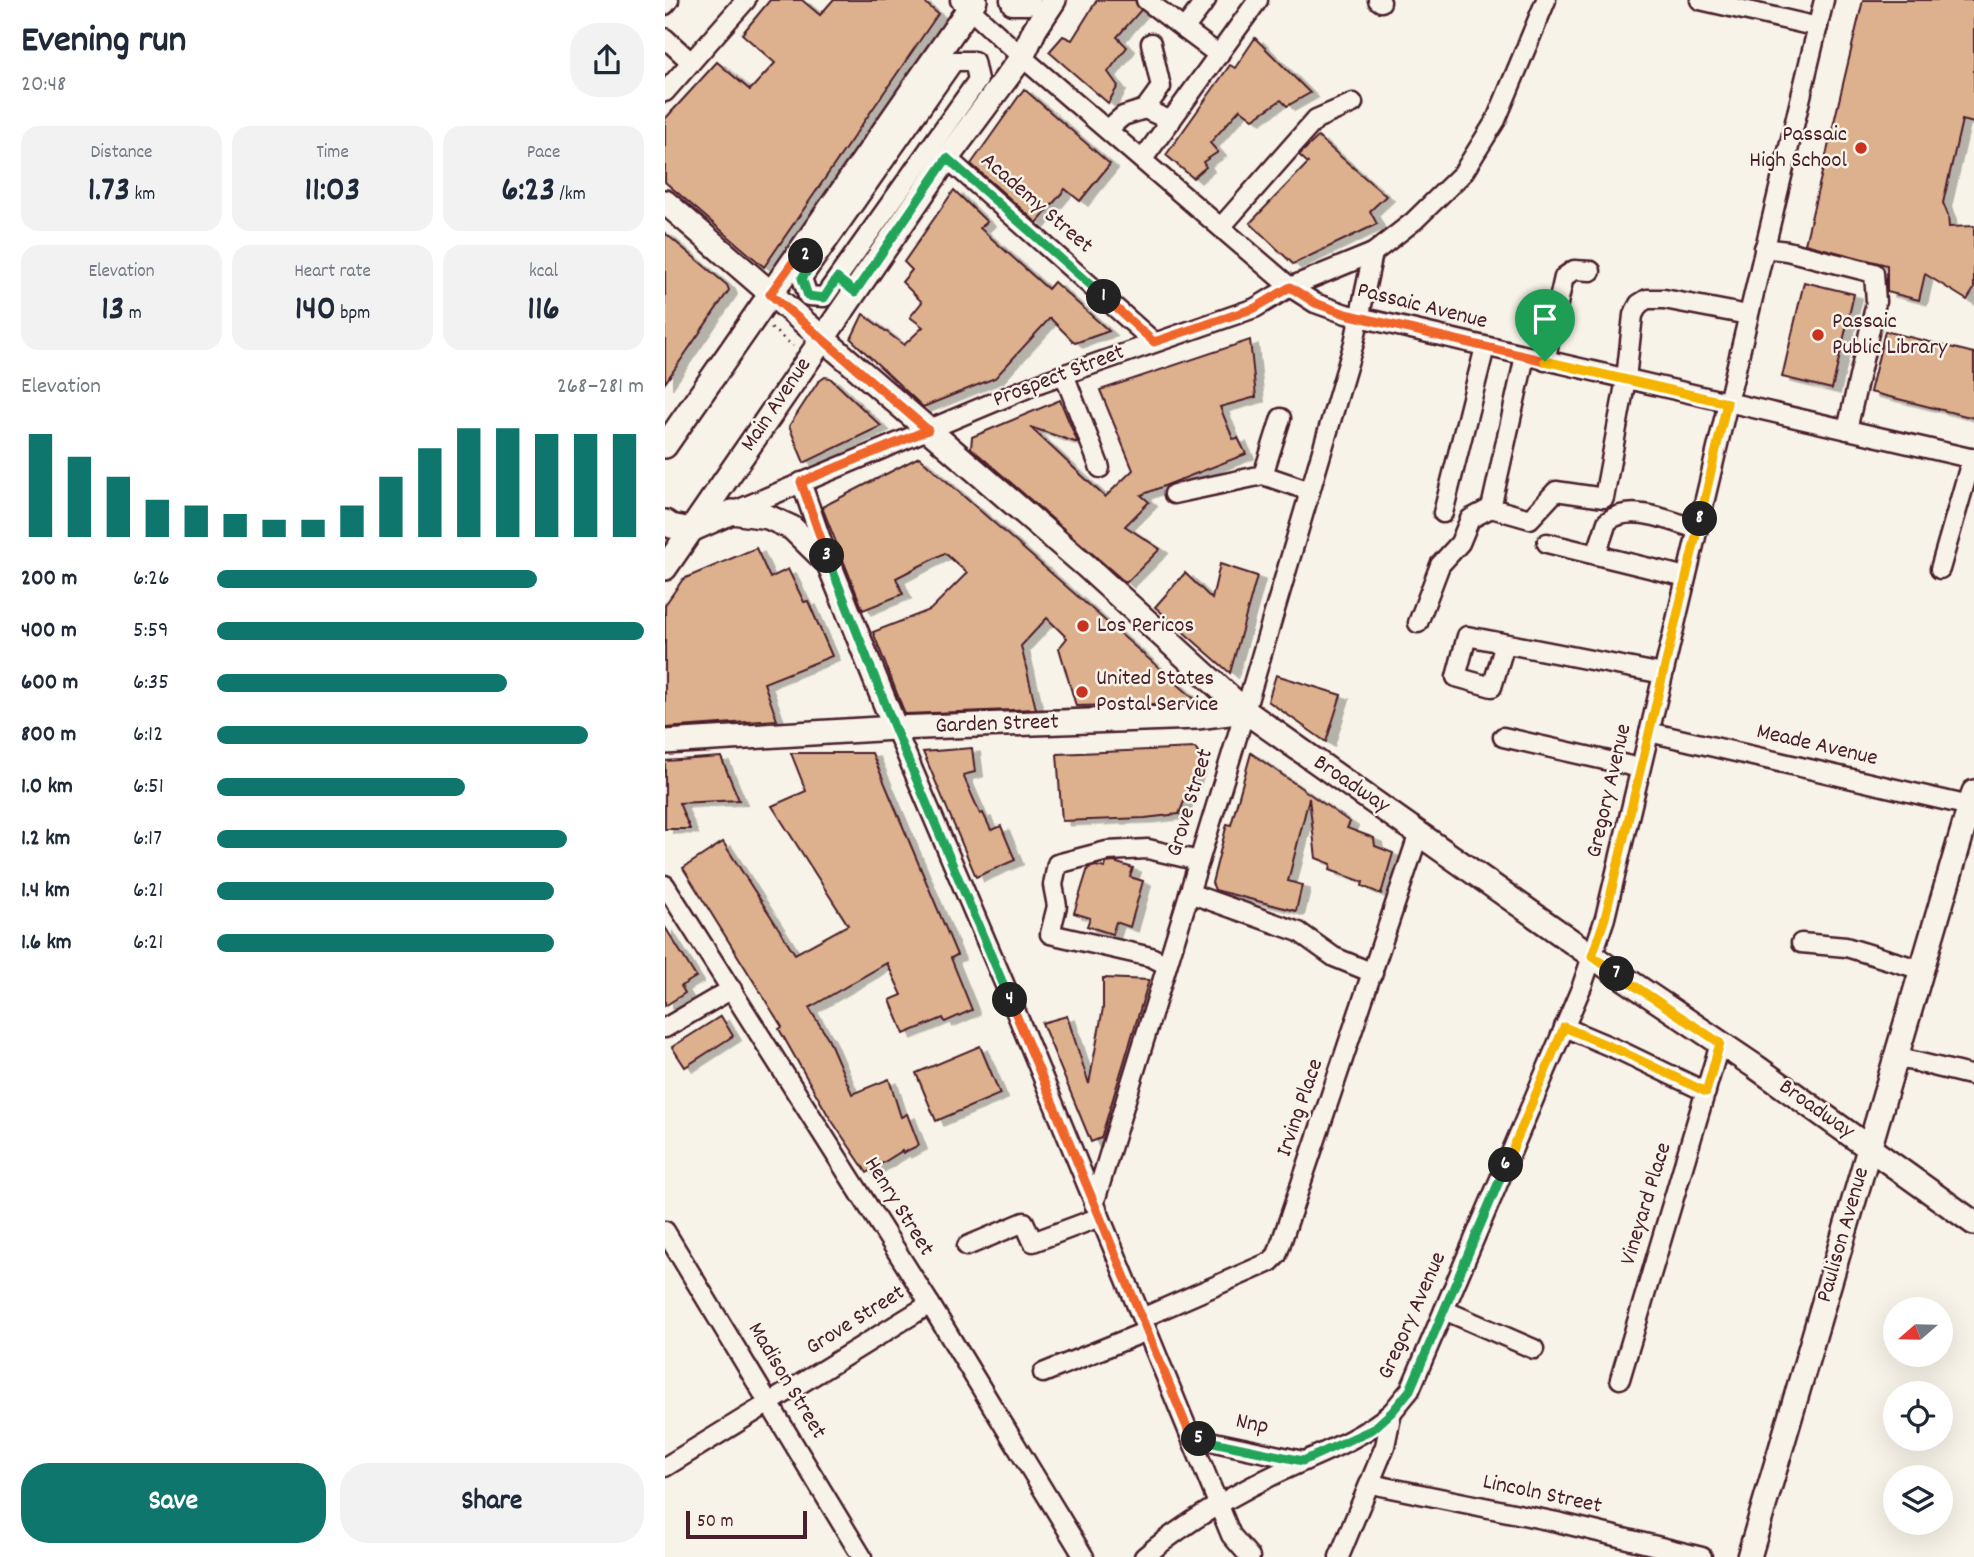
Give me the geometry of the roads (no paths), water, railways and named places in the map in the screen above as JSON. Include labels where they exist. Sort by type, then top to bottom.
[{"type":"main road","name":"Main Avenue","points":[[665,568],[822,339],[846,285],[947,158],[978,99],[1022,57],[1045,2]]},
{"type":"main road","points":[[665,446],[770,294],[807,257],[938,68],[968,3]]},
{"type":"main road","name":"Broadway","points":[[665,202],[1086,566],[1245,711],[1974,1223]]},
{"type":"main road","points":[[732,512],[768,517],[792,528],[829,564],[895,729]]},
{"type":"main road","name":"Prospect Street","points":[[691,530],[732,512]]},
{"type":"main road","points":[[665,522],[691,530]]},
{"type":"main road","name":"Garden Street","points":[[665,742],[895,729],[1197,717],[1245,711]]},
{"type":"main road","name":"Paulison Avenue","points":[[1749,1557],[1973,801]]},
{"type":"street","points":[[665,5],[669,0]]},
{"type":"street","points":[[666,89],[746,0]]},
{"type":"street","points":[[1010,0],[1012,5],[1045,2]]},
{"type":"street","points":[[1146,0],[1219,55]]},
{"type":"street","points":[[1184,29],[1206,0]]},
{"type":"street","points":[[1143,159],[1258,0]]},
{"type":"street","name":"Prospect Street","points":[[732,512],[1064,374],[1255,308],[1290,287],[1373,253],[1414,221],[1463,173],[1496,120],[1546,0]]},
{"type":"street","points":[[1700,0],[1818,27]]},
{"type":"street","name":"Gregory Avenue","points":[[1339,1557],[1371,1485],[1385,1446],[1392,1412],[1410,1390],[1564,1027],[1605,918],[1824,0]]},
{"type":"street","name":"Passaic Avenue","points":[[968,3],[1022,57],[1290,287],[1315,303],[1359,317],[1485,347],[1973,459]]},
{"type":"street","points":[[665,38],[691,62]]},
{"type":"street","points":[[1108,130],[1123,117],[1145,109],[1161,87],[1151,43]]},
{"type":"street","points":[[807,257],[802,278],[808,296],[824,298],[846,285],[978,99],[974,61],[954,61],[938,68]]},
{"type":"street","points":[[1221,227],[1316,120],[1353,103]]},
{"type":"street","points":[[1145,109],[1171,121]]},
{"type":"street","name":"Academy Street","points":[[947,158],[1154,342]]},
{"type":"street","points":[[1764,248],[1787,251],[1874,273],[1876,302],[1847,430]]},
{"type":"street","name":"Grove Street","points":[[1097,1210],[1167,965],[1354,343],[1373,253]]},
{"type":"street","points":[[1545,361],[1564,277],[1574,270],[1591,271]]},
{"type":"street","points":[[1418,623],[1440,565],[1460,543],[1470,519],[1491,508],[1530,519],[1556,491],[1604,498],[1626,379],[1633,315],[1639,304],[1647,299],[1664,299],[1748,315]]},
{"type":"street","points":[[1443,513],[1485,347]]},
{"type":"street","points":[[1491,508],[1525,356]]},
{"type":"street","points":[[1064,374],[1100,468]]},
{"type":"street","points":[[1263,475],[1281,418]]},
{"type":"street","points":[[1940,569],[1973,459]]},
{"type":"street","points":[[1174,494],[1263,475],[1310,491]]},
{"type":"street","points":[[801,482],[829,564]]},
{"type":"street","points":[[1596,555],[1607,522],[1623,514],[1635,513],[1697,529]]},
{"type":"street","points":[[1547,543],[1686,577]]},
{"type":"street","points":[[1505,644],[1663,674]]},
{"type":"street","points":[[895,729],[1231,1535],[1250,1557]]},
{"type":"street","name":"Meade Avenue","points":[[1649,732],[1973,801]]},
{"type":"street","points":[[1503,737],[1640,768]]},
{"type":"street","name":"Irving Place","points":[[1043,1373],[1270,1262],[1277,1255],[1419,833]]},
{"type":"street","points":[[1167,965],[1151,957],[1050,934],[1057,906],[1053,884],[1057,864],[1107,851],[1136,849],[1199,861]]},
{"type":"street","name":"Henry Street","points":[[665,885],[930,1304],[1084,1557]]},
{"type":"street","points":[[1189,893],[1299,932],[1334,957],[1373,973]]},
{"type":"street","points":[[1801,943],[1846,947],[1921,970]]},
{"type":"street","points":[[665,1028],[732,989]]},
{"type":"street","points":[[1564,1027],[1706,1092]]},
{"type":"street","name":"Vineyard Place","points":[[1620,1379],[1720,1043]]},
{"type":"street","points":[[1896,1057],[1974,1076]]},
{"type":"street","points":[[967,1246],[1024,1222],[1033,1242],[1097,1210]]},
{"type":"street","name":"Madison Street","points":[[667,1240],[863,1557]]},
{"type":"street","name":"Grove Street","points":[[665,1467],[930,1304]]},
{"type":"street","points":[[1444,1310],[1534,1349]]},
{"type":"street","points":[[1144,1557],[1219,1504],[1373,1429],[1392,1412]]},
{"type":"street","name":"Nnp","points":[[1191,1437],[1303,1461]]},
{"type":"street","name":"Lincoln Street","points":[[1371,1485],[1557,1522],[1702,1557]]},
{"type":"place","name":"Passaic High School","points":[[1861,148]]},
{"type":"place","name":"Passaic Public Library","points":[[1818,335]]},
{"type":"place","name":"Los Pericos","points":[[1083,626]]},
{"type":"place","name":"United States Postal Service","points":[[1082,692]]}]
